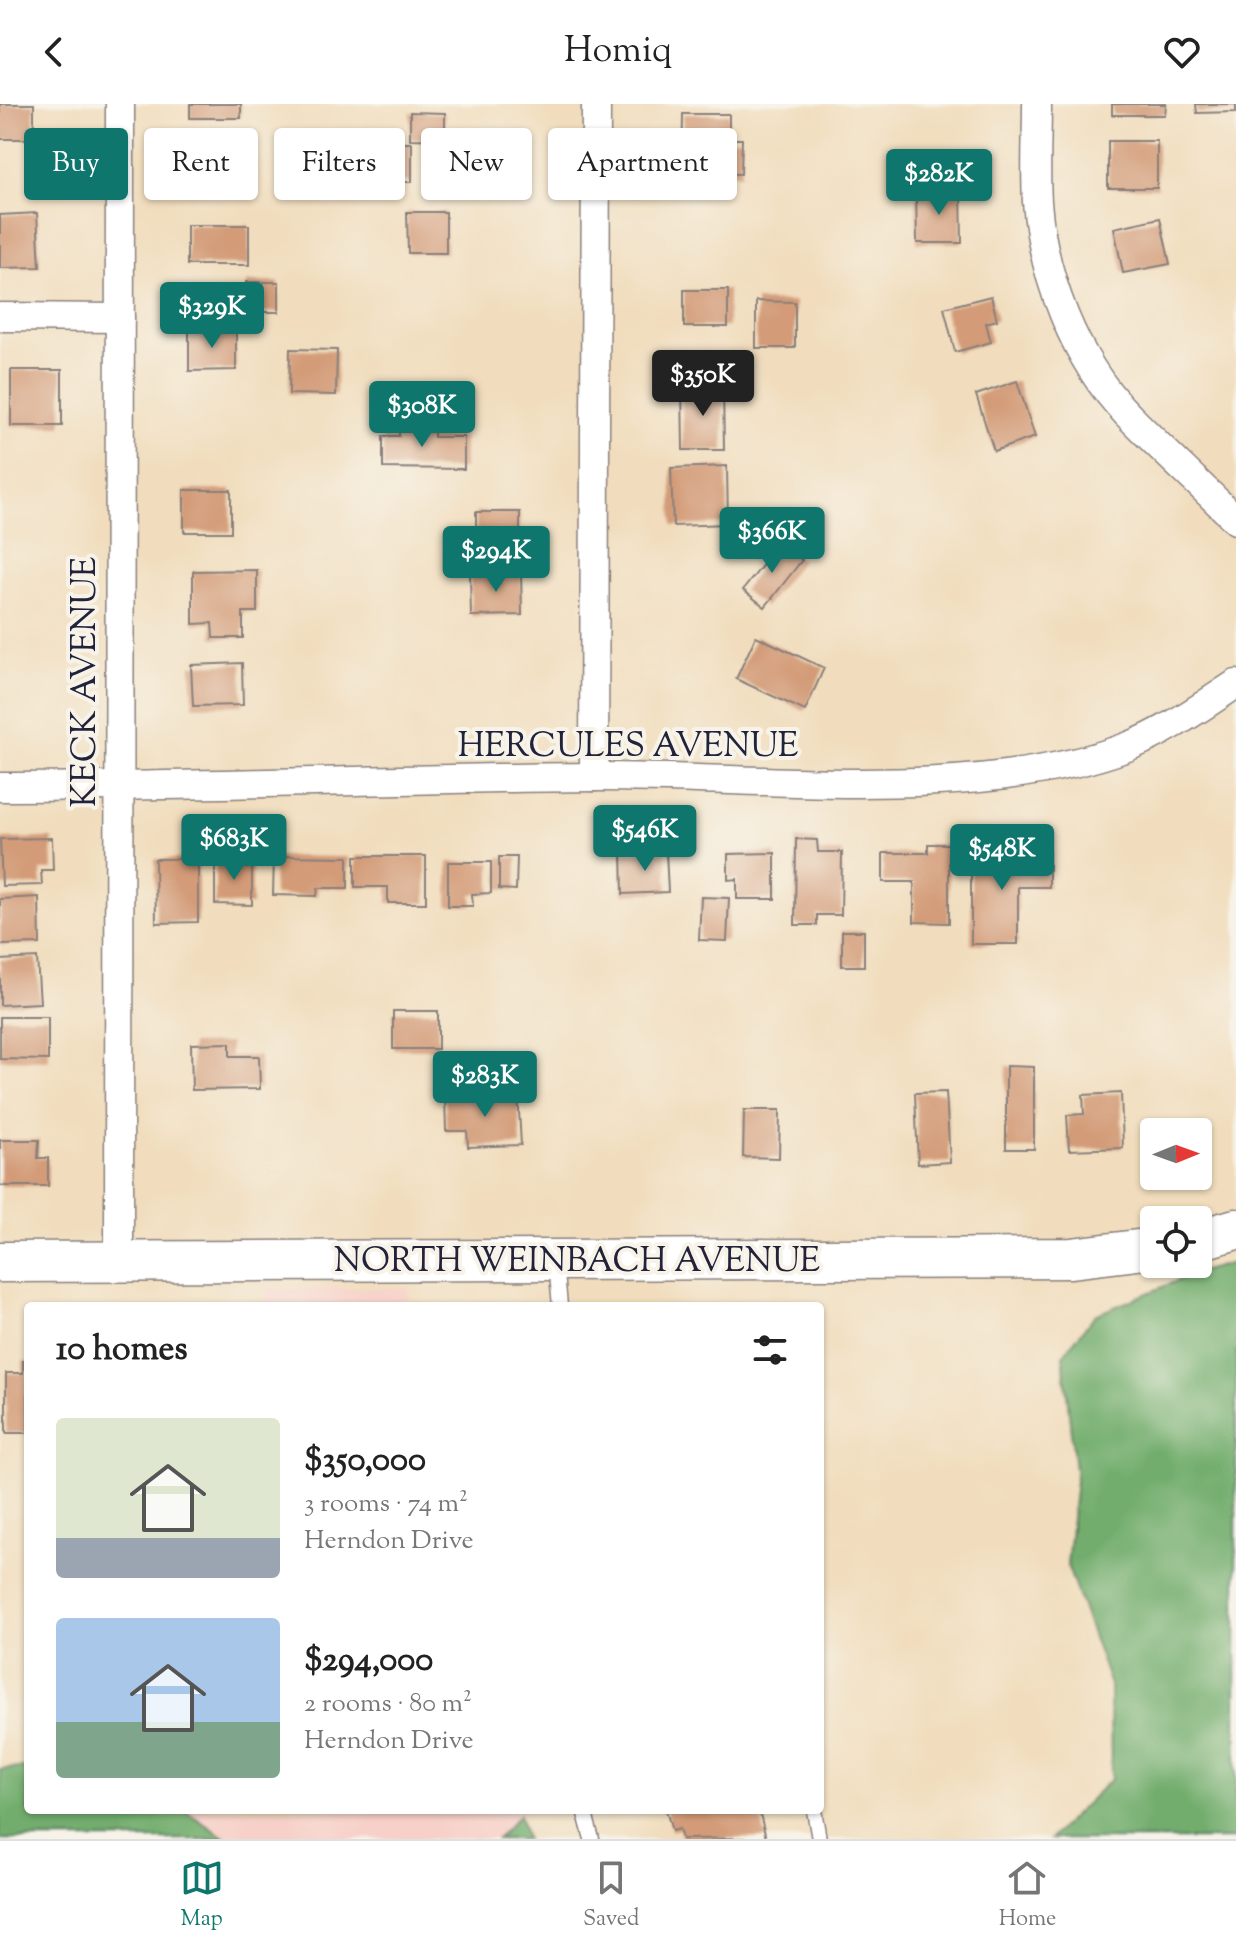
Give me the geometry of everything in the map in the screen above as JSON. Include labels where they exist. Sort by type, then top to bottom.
[{"type":"main road","points":[[1212,1236],[1236,1229]]},
{"type":"main road","name":"NORTH WEINBACH AVENUE","points":[[0,1262],[1071,1258],[1140,1250]]},
{"type":"street","name":"KECK AVENUE","points":[[119,1260],[120,104]]},
{"type":"street","points":[[594,777],[596,104]]},
{"type":"street","points":[[1037,104],[1037,203],[1049,272],[1084,355],[1124,411],[1236,520]]},
{"type":"street","points":[[0,317],[120,318]]},
{"type":"street","name":"HERCULES AVENUE","points":[[0,787],[594,777],[918,781],[1001,775],[1067,764],[1128,746],[1185,718],[1236,684]]},
{"type":"lane","points":[[556,1259],[560,1302]]},
{"type":"lane","points":[[585,1814],[592,1839]]},
{"type":"lane","points":[[815,1814],[819,1839]]},
{"type":"shaded area","points":[[408,1288],[408,1302],[266,1302],[266,1289]]},
{"type":"shaded area","points":[[190,1814],[519,1815],[497,1839],[227,1839]]},
{"type":"green space","points":[[1236,1262],[1236,1839],[1050,1839],[1111,1779],[1110,1685],[1067,1565],[1076,1480],[1063,1355],[1095,1315],[1184,1278],[1212,1278],[1212,1269]]},
{"type":"green space","points":[[24,1768],[24,1814],[190,1814],[227,1839],[0,1839],[0,1769]]},
{"type":"green space","points":[[519,1815],[526,1839],[497,1839]]},
{"type":"building","points":[[0,104],[34,104],[34,128],[24,128],[24,139],[0,139]]},
{"type":"building","points":[[190,104],[241,104],[241,118],[190,118]]},
{"type":"building","points":[[1112,104],[1166,104],[1165,115],[1112,115]]},
{"type":"building","points":[[1196,104],[1236,104],[1236,112],[1197,113]]},
{"type":"building","points":[[410,112],[445,113],[445,128],[421,128],[421,139],[410,139]]},
{"type":"building","points":[[683,114],[729,114],[729,128],[683,128]]},
{"type":"building","points":[[737,139],[742,139],[741,174],[737,174]]},
{"type":"building","points":[[1108,141],[1157,141],[1157,188],[1108,188]]},
{"type":"building","points":[[405,143],[412,143],[412,182],[405,182]]},
{"type":"building","points":[[961,191],[962,243],[917,243],[916,192]]},
{"type":"building","points":[[407,212],[446,212],[446,253],[408,253]]},
{"type":"building","points":[[37,213],[40,267],[0,268],[0,215]]},
{"type":"building","points":[[1160,218],[1170,264],[1123,273],[1114,228]]},
{"type":"building","points":[[187,225],[249,225],[249,265],[187,265]]},
{"type":"building","points":[[246,282],[279,282],[279,312],[246,312]]},
{"type":"building","points":[[684,290],[728,290],[728,327],[684,327]]},
{"type":"building","points":[[991,296],[997,320],[986,323],[991,342],[955,352],[944,308]]},
{"type":"building","points":[[756,301],[795,302],[795,348],[756,348]]},
{"type":"building","points":[[189,330],[236,330],[236,370],[189,371]]},
{"type":"building","points":[[290,349],[337,350],[336,395],[289,394]]},
{"type":"building","points":[[11,370],[62,370],[62,426],[11,426]]},
{"type":"building","points":[[1017,381],[1035,437],[994,451],[976,395]]},
{"type":"building","points":[[682,387],[723,387],[724,450],[683,450]]},
{"type":"building","points":[[399,422],[434,423],[434,437],[464,437],[464,469],[383,468],[383,436],[399,436]]},
{"type":"building","points":[[727,466],[728,524],[673,526],[671,468]]},
{"type":"building","points":[[184,490],[231,490],[231,532],[184,532]]},
{"type":"building","points":[[476,512],[520,512],[520,549],[476,550]]},
{"type":"building","points":[[780,543],[802,560],[765,607],[743,590]]},
{"type":"building","points":[[257,570],[257,612],[243,612],[243,638],[213,638],[212,623],[193,624],[193,571]]},
{"type":"building","points":[[470,573],[521,573],[522,615],[471,616]]},
{"type":"building","points":[[756,636],[824,668],[805,711],[736,679]]},
{"type":"building","points":[[242,663],[243,705],[193,706],[191,665]]},
{"type":"building","points":[[52,838],[53,870],[41,870],[42,885],[2,886],[0,839]]},
{"type":"building","points":[[796,839],[817,840],[818,852],[842,852],[841,915],[817,915],[817,925],[795,925]]},
{"type":"building","points":[[928,844],[949,844],[949,923],[914,922],[914,882],[883,882],[883,853],[928,853]]},
{"type":"building","points":[[971,851],[1049,851],[1049,887],[1018,887],[1018,944],[971,944]]},
{"type":"building","points":[[666,852],[668,892],[623,894],[622,853]]},
{"type":"building","points":[[775,853],[775,899],[737,899],[737,879],[728,880],[728,854]]},
{"type":"building","points":[[274,856],[348,857],[348,888],[318,888],[317,896],[273,895]]},
{"type":"building","points":[[355,856],[426,856],[426,903],[388,903],[388,887],[355,887]]},
{"type":"building","points":[[499,857],[517,857],[516,890],[499,889]]},
{"type":"building","points":[[215,858],[252,859],[252,905],[215,904]]},
{"type":"building","points":[[155,859],[198,859],[198,922],[156,923]]},
{"type":"building","points":[[448,862],[491,862],[491,893],[472,894],[473,906],[448,906]]},
{"type":"building","points":[[39,897],[40,944],[0,945],[0,899]]},
{"type":"building","points":[[701,897],[729,898],[727,941],[699,940]]},
{"type":"building","points":[[842,931],[864,931],[864,966],[842,966]]},
{"type":"building","points":[[37,958],[40,1003],[0,1005],[0,960]]},
{"type":"building","points":[[393,1011],[438,1011],[438,1049],[393,1049]]},
{"type":"building","points":[[0,1017],[48,1017],[48,1060],[0,1059]]},
{"type":"building","points":[[230,1043],[230,1056],[259,1056],[260,1089],[192,1090],[191,1044]]},
{"type":"building","points":[[1006,1066],[1034,1067],[1034,1149],[1006,1149]]},
{"type":"building","points":[[946,1092],[950,1162],[918,1164],[915,1093]]},
{"type":"building","points":[[518,1093],[521,1145],[468,1147],[467,1131],[446,1131],[445,1097]]},
{"type":"building","points":[[1121,1093],[1123,1148],[1069,1150],[1067,1115],[1084,1114],[1083,1095]]},
{"type":"building","points":[[744,1110],[780,1110],[779,1158],[743,1157]]},
{"type":"building","points":[[0,1140],[39,1140],[38,1158],[48,1158],[48,1186],[0,1186]]},
{"type":"building","points":[[24,1361],[24,1433],[6,1433],[6,1373],[23,1373]]},
{"type":"building","points":[[667,1814],[760,1814],[766,1838],[682,1839],[679,1829],[672,1831]]}]
